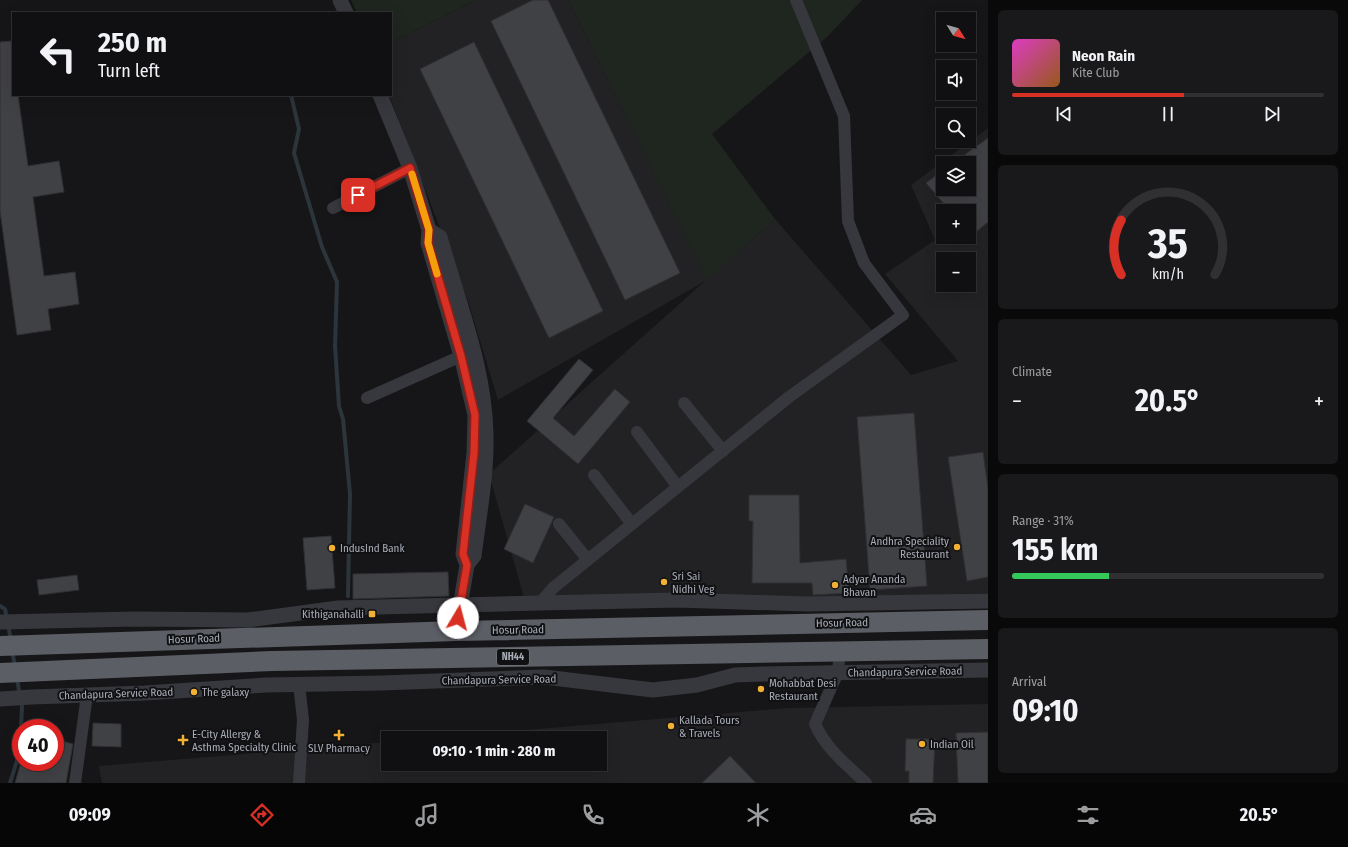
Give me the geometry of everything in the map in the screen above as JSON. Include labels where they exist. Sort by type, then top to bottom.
[{"type":"highway","name":"Hosur Road","points":[[4,646],[456,631],[988,620]]},
{"type":"highway","name":"NH44","points":[[6,672],[280,661],[988,649]]},
{"type":"street","points":[[340,0],[346,12]]},
{"type":"street","points":[[540,603],[553,588],[789,397],[903,315],[864,263],[848,221],[844,116],[796,0]]},
{"type":"street","points":[[380,96],[410,168],[429,230],[428,243],[466,353],[476,426],[463,554],[467,565],[456,631]]},
{"type":"street","points":[[333,208],[410,168]]},
{"type":"street","points":[[367,398],[466,353]]},
{"type":"street","points":[[684,403],[723,451]]},
{"type":"street","points":[[637,432],[678,487]]},
{"type":"street","points":[[594,475],[632,524]]},
{"type":"street","points":[[559,524],[588,560]]},
{"type":"street","points":[[0,622],[135,619],[248,620],[338,608],[677,600],[807,604],[988,601]]},
{"type":"street","points":[[840,651],[838,672],[815,724],[821,737],[831,750],[866,783]]},
{"type":"street","name":"Chandapura Service Road","points":[[4,699],[32,696],[87,695],[300,684],[382,683],[544,677],[652,690],[697,685],[735,675],[988,670]]},
{"type":"street","points":[[299,783],[303,720],[300,684]]},
{"type":"street","points":[[75,783],[87,695]]},
{"type":"shaded area","points":[[351,0],[475,0],[392,42],[392,12],[357,12]]},
{"type":"shaded area","points":[[475,0],[568,0],[707,279],[775,219],[911,375],[958,361],[885,274],[935,240],[911,185],[936,166],[936,196],[976,196],[976,156],[950,156],[961,148],[976,148],[976,137],[988,128],[988,593],[527,608],[489,474],[705,281],[498,400],[468,301],[389,96],[392,96],[392,42]]},
{"type":"shaded area","points":[[568,0],[862,0],[828,36],[712,134],[775,219],[707,280]]},
{"type":"shaded area","points":[[988,704],[988,783],[102,783],[99,766],[381,743],[381,771],[607,771],[607,731],[515,731],[789,708]]},
{"type":"building","points":[[533,0],[548,0],[680,273],[625,300],[491,21]]},
{"type":"building","points":[[11,41],[12,96],[18,96],[28,166],[59,161],[64,192],[33,197],[44,276],[75,272],[79,304],[48,309],[51,330],[17,335],[0,211],[0,42]]},
{"type":"building","points":[[474,42],[603,311],[549,338],[420,69]]},
{"type":"building","points":[[988,138],[988,222],[976,232],[976,204],[944,204],[937,196],[976,196],[976,156],[963,156]]},
{"type":"building","points":[[936,175],[936,195],[926,183]]},
{"type":"building","points":[[579,359],[593,370],[553,418],[574,436],[615,389],[630,402],[578,464],[527,421]]},
{"type":"building","points":[[914,413],[927,586],[870,590],[857,417]]},
{"type":"building","points":[[983,452],[988,488],[988,577],[967,581],[948,457]]},
{"type":"building","points":[[749,495],[799,495],[800,563],[846,559],[849,593],[813,595],[812,583],[752,583],[753,521],[749,521]]},
{"type":"building","points":[[525,504],[554,517],[533,563],[504,549]]},
{"type":"building","points":[[331,536],[335,588],[307,590],[303,538]]},
{"type":"building","points":[[448,572],[449,596],[353,599],[353,574]]},
{"type":"building","points":[[77,575],[79,590],[39,595],[37,580]]},
{"type":"building","points":[[93,723],[121,724],[121,747],[92,746]]},
{"type":"building","points":[[988,732],[988,783],[958,783],[956,733]]},
{"type":"building","points":[[906,739],[935,739],[933,783],[909,783],[909,771],[905,771]]},
{"type":"building","points":[[64,742],[73,744],[66,783],[15,783],[18,771],[64,771]]},
{"type":"building","points":[[730,756],[756,783],[702,783]]},
{"type":"waterway","points":[[291,96],[299,129],[294,153],[322,247],[337,282],[335,346],[339,406],[343,419],[350,494],[348,596]]},
{"type":"waterway","points":[[0,606],[5,609],[7,619]]},
{"type":"waterway","points":[[8,625],[11,640]]},
{"type":"waterway","points":[[12,651],[15,666]]},
{"type":"waterway","points":[[17,679],[22,707],[21,719]]},
{"type":"waterway","points":[[10,783],[14,771]]},
{"type":"slow traffic","points":[[412,174],[429,230],[428,243],[437,274]]},
{"type":"place","name":"Andhra Speciality Restaurant","points":[[957,547]]},
{"type":"place","name":"IndusInd Bank","points":[[332,548]]},
{"type":"place","name":"Sri Sai Nidhi Veg","points":[[664,582]]},
{"type":"place","name":"Adyar Ananda Bhavan","points":[[835,585]]},
{"type":"place","name":"Kithiganahalli","points":[[372,614]]},
{"type":"place","name":"Mohabbat Desi Restaurant","points":[[761,689]]},
{"type":"place","name":"The galaxy","points":[[194,692]]},
{"type":"place","name":"Kallada Tours & Travels","points":[[671,726]]},
{"type":"place","name":"SLV Pharmacy","points":[[339,735]]},
{"type":"place","name":"E-City Allergy & Asthma Specialty Clinic","points":[[183,740]]},
{"type":"place","name":"Indian Oil","points":[[922,744]]},
{"type":"route","points":[[358,195],[410,168],[429,230],[428,243],[472,397],[476,426],[463,554],[467,565],[458,618]]}]
